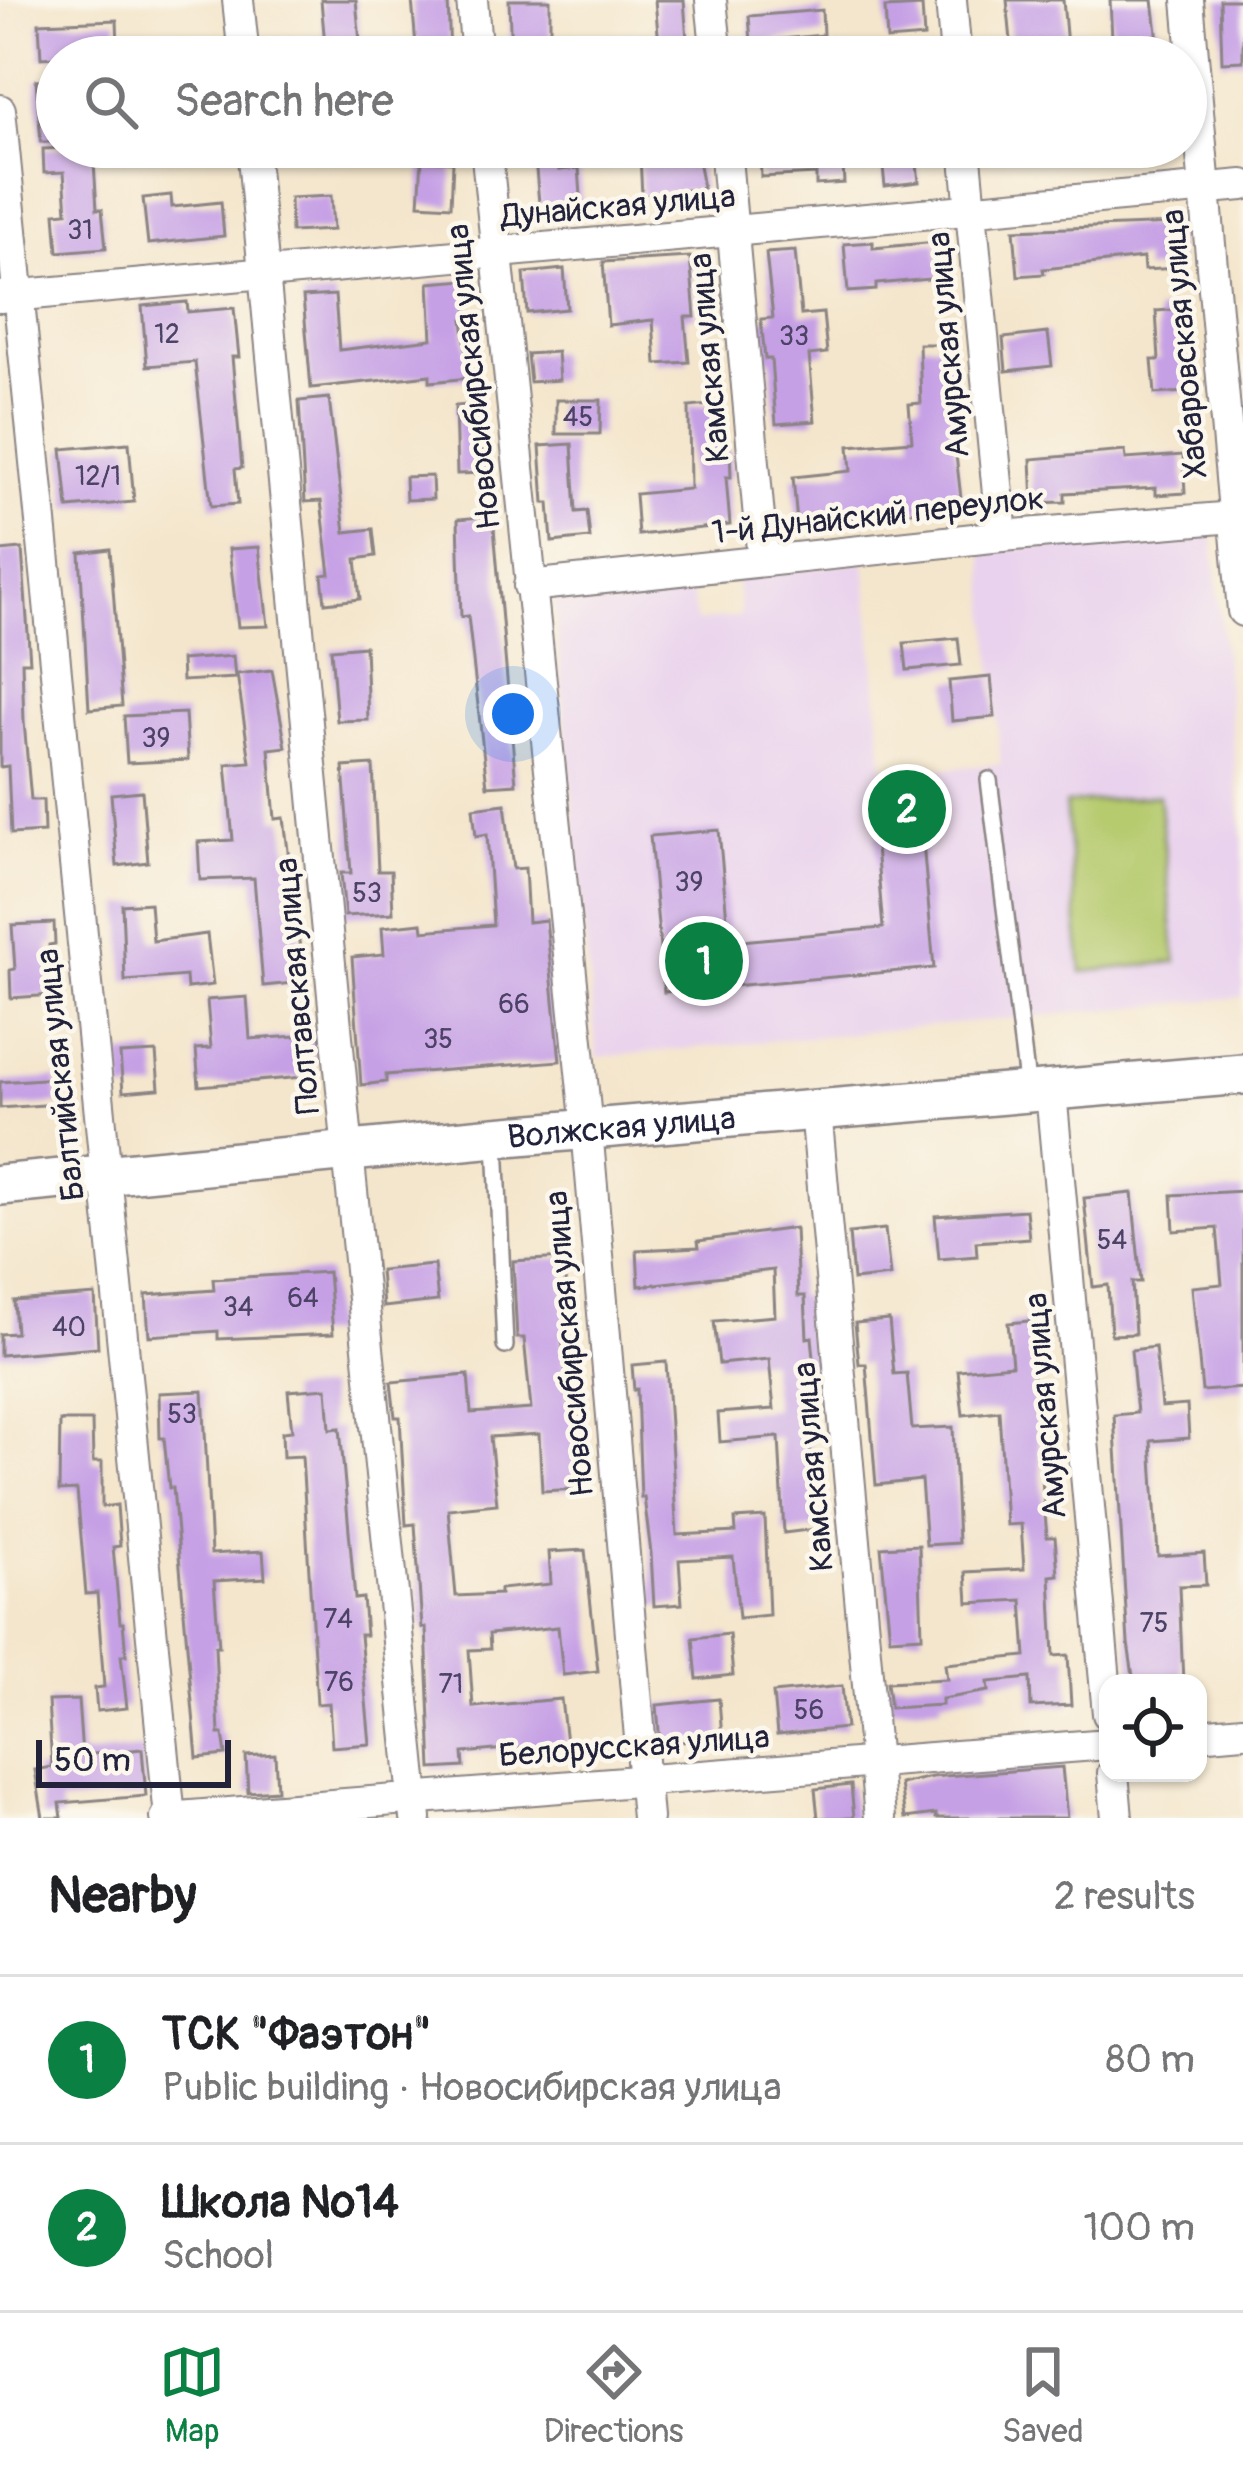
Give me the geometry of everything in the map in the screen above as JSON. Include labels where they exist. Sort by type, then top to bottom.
[{"type":"street","points":[[238,0],[242,36]]},
{"type":"street","points":[[472,0],[475,36]]},
{"type":"street","points":[[711,0],[714,36]]},
{"type":"street","points":[[951,0],[954,36]]},
{"type":"street","name":"Хабаровская улица","points":[[1188,0],[1191,36]]},
{"type":"street","name":"Балтийская улица","points":[[0,110],[8,297],[106,1176],[169,1818]]},
{"type":"street","name":"Полтавская улица","points":[[254,168],[415,1808]]},
{"type":"street","name":"Новосибирская улица","points":[[488,168],[587,1129],[647,1818]]},
{"type":"street","name":"Камская улица","points":[[727,168],[763,561]]},
{"type":"street","name":"Амурская улица","points":[[967,168],[1002,536]]},
{"type":"street","name":"Хабаровская улица","points":[[1203,168],[1243,611]]},
{"type":"street","name":"Дунайская улица","points":[[8,297],[1243,185]]},
{"type":"street","name":"1-й Дунайский переулок","points":[[529,586],[1002,536],[1234,517]]},
{"type":"street","name":"Волжская улица","points":[[0,1185],[495,1137],[1243,1074]]},
{"type":"street","name":"Амурская улица","points":[[1040,1093],[1104,1674]]},
{"type":"street","name":"Камская улица","points":[[816,1111],[880,1818]]},
{"type":"street","points":[[1207,1734],[1243,1731]]},
{"type":"street","name":"Белорусская улица","points":[[169,1818],[415,1808],[644,1780],[1099,1745]]},
{"type":"street","points":[[1114,1782],[1117,1818]]},
{"type":"lane","points":[[989,780],[1040,1093]]},
{"type":"lane","points":[[495,1137],[505,1346]]},
{"type":"shaded area","points":[[1212,533],[1243,844],[1243,997],[597,1057],[554,595],[690,581],[696,622],[741,616],[736,576],[865,562],[884,773],[1001,764],[983,552]]},
{"type":"green space","points":[[1159,795],[1176,962],[1082,972],[1065,804]]},
{"type":"building","points":[[321,0],[356,0],[359,36],[324,36]]},
{"type":"building","points":[[412,0],[448,0],[449,36],[415,36]]},
{"type":"building","points":[[509,0],[550,0],[550,36],[510,36]]},
{"type":"building","points":[[655,0],[684,0],[687,36],[658,36]]},
{"type":"building","points":[[1007,0],[1063,0],[1066,36],[1011,36]]},
{"type":"building","points":[[1110,0],[1153,0],[1157,36],[1112,36]]},
{"type":"building","points":[[1220,0],[1243,0],[1243,61],[1222,62]]},
{"type":"building","points":[[922,6],[924,36],[887,36],[885,8]]},
{"type":"building","points":[[822,10],[823,35],[751,36],[749,16]]},
{"type":"building","points":[[117,20],[118,36],[40,36],[39,23]]},
{"type":"building","points":[[44,168],[94,168],[106,248],[58,252],[55,213],[67,212],[64,172],[44,173]]},
{"type":"building","points":[[421,168],[453,168],[451,206],[419,204]]},
{"type":"building","points":[[536,168],[579,168],[582,210],[540,214]]},
{"type":"building","points":[[641,168],[699,168],[703,188],[642,196]]},
{"type":"building","points":[[761,168],[843,168],[844,183],[816,185],[816,174],[761,177]]},
{"type":"building","points":[[883,168],[917,168],[919,182],[885,186]]},
{"type":"building","points":[[171,195],[172,207],[221,202],[224,236],[148,244],[143,198]]},
{"type":"building","points":[[331,196],[333,230],[291,232],[290,198]]},
{"type":"building","points":[[1176,224],[1178,268],[1144,270],[1143,258],[1018,276],[1014,230]]},
{"type":"building","points":[[873,242],[873,248],[937,242],[940,278],[876,284],[876,290],[848,292],[844,244]]},
{"type":"building","points":[[795,251],[801,315],[823,313],[827,353],[809,355],[815,421],[776,424],[771,359],[765,359],[761,319],[773,318],[766,253]]},
{"type":"building","points":[[690,257],[695,317],[685,317],[689,362],[656,364],[653,320],[608,325],[603,262]]},
{"type":"building","points":[[564,269],[567,309],[527,313],[524,273]]},
{"type":"building","points":[[466,280],[468,319],[463,319],[469,378],[430,382],[430,375],[311,388],[303,297],[335,295],[339,350],[432,339],[429,283]]},
{"type":"building","points":[[187,302],[188,312],[234,308],[239,357],[232,357],[242,468],[235,469],[238,504],[211,506],[195,362],[147,366],[142,306]]},
{"type":"building","points":[[1186,309],[1187,330],[1182,330],[1186,392],[1155,394],[1156,311]]},
{"type":"building","points":[[1048,333],[1052,366],[1006,371],[1003,338]]},
{"type":"building","points":[[919,344],[948,344],[946,368],[962,507],[797,523],[793,477],[851,471],[849,446],[912,441],[909,404],[921,403]]},
{"type":"building","points":[[557,352],[559,380],[530,382],[527,354]]},
{"type":"building","points":[[329,398],[345,532],[373,529],[376,556],[356,559],[360,599],[325,603],[322,575],[330,574],[321,501],[305,502],[299,401]]},
{"type":"building","points":[[556,400],[601,400],[600,434],[556,434]]},
{"type":"building","points":[[478,404],[486,473],[457,474],[455,406]]},
{"type":"building","points":[[720,404],[724,451],[730,451],[731,477],[726,477],[730,525],[638,535],[635,494],[690,489],[689,407]]},
{"type":"building","points":[[129,443],[134,502],[68,508],[62,449]]},
{"type":"building","points":[[572,444],[576,512],[587,511],[590,538],[552,542],[540,446]]},
{"type":"building","points":[[1125,451],[1126,459],[1183,455],[1185,493],[1156,495],[1156,488],[1065,493],[1065,502],[1033,503],[1031,459]]},
{"type":"building","points":[[432,476],[433,499],[406,500],[405,477]]},
{"type":"building","points":[[493,516],[516,784],[487,786],[468,616],[461,617],[458,519]]},
{"type":"building","points":[[259,547],[268,626],[238,627],[229,549]]},
{"type":"building","points":[[22,549],[30,662],[22,662],[24,722],[31,800],[43,800],[44,832],[11,834],[8,766],[0,767],[0,551]]},
{"type":"building","points":[[110,549],[122,706],[89,709],[80,553]]},
{"type":"building","points":[[958,638],[961,665],[907,670],[904,643]]},
{"type":"building","points":[[365,646],[368,720],[337,721],[331,649]]},
{"type":"building","points":[[233,656],[235,678],[182,681],[181,660]]},
{"type":"building","points":[[272,670],[286,747],[269,749],[275,819],[284,818],[304,982],[263,986],[254,878],[200,880],[198,842],[233,840],[226,764],[250,762],[237,674]]},
{"type":"building","points":[[991,677],[995,717],[952,721],[949,681]]},
{"type":"building","points":[[185,713],[188,760],[127,763],[124,716]]},
{"type":"building","points":[[373,765],[378,871],[391,871],[393,913],[345,916],[341,873],[351,873],[343,767]]},
{"type":"building","points":[[142,791],[148,862],[117,866],[111,794]]},
{"type":"building","points":[[505,804],[513,869],[525,868],[528,922],[546,920],[560,1061],[386,1075],[386,1082],[361,1085],[352,957],[384,954],[382,927],[422,923],[423,931],[493,925],[487,834],[476,836],[473,808]]},
{"type":"building","points":[[719,830],[729,942],[883,928],[875,835],[922,831],[934,968],[664,992],[650,836]]},
{"type":"building","points":[[150,903],[153,941],[207,934],[213,985],[187,988],[186,976],[125,981],[122,905]]},
{"type":"building","points":[[54,923],[55,944],[49,945],[52,995],[11,998],[10,970],[15,969],[12,925]]},
{"type":"building","points":[[247,997],[250,1039],[313,1035],[315,1076],[199,1086],[196,1049],[211,1048],[207,1000]]},
{"type":"building","points":[[156,1052],[159,1089],[123,1092],[120,1054]]},
{"type":"building","points":[[56,1078],[58,1104],[0,1108],[0,1082]]},
{"type":"building","points":[[1243,1191],[1243,1388],[1202,1391],[1192,1287],[1222,1284],[1217,1228],[1174,1231],[1172,1195]]},
{"type":"building","points":[[1132,1193],[1141,1282],[1132,1282],[1135,1334],[1111,1335],[1108,1285],[1093,1287],[1084,1198]]},
{"type":"building","points":[[1026,1210],[1029,1238],[976,1242],[977,1256],[939,1259],[935,1216]]},
{"type":"building","points":[[795,1228],[798,1296],[805,1296],[807,1338],[812,1337],[815,1369],[804,1370],[816,1529],[784,1533],[779,1437],[720,1442],[718,1413],[774,1409],[769,1359],[719,1364],[714,1321],[775,1316],[773,1270],[639,1286],[637,1250],[699,1247],[698,1241]]},
{"type":"building","points":[[885,1229],[890,1276],[853,1280],[849,1233]]},
{"type":"building","points":[[564,1258],[568,1335],[562,1336],[569,1405],[576,1405],[579,1431],[575,1432],[578,1489],[542,1491],[539,1434],[490,1437],[497,1504],[448,1509],[456,1596],[551,1584],[549,1552],[585,1550],[598,1671],[563,1675],[558,1627],[489,1634],[490,1649],[469,1650],[473,1707],[561,1699],[566,1743],[463,1753],[464,1767],[432,1769],[426,1628],[422,1628],[415,1524],[406,1525],[400,1417],[395,1417],[391,1382],[468,1375],[471,1413],[531,1409],[524,1338],[517,1338],[513,1261]]},
{"type":"building","points":[[434,1265],[438,1301],[383,1307],[380,1270]]},
{"type":"building","points":[[328,1272],[333,1334],[218,1339],[218,1331],[149,1336],[146,1295],[214,1290],[213,1279]]},
{"type":"building","points":[[95,1295],[98,1347],[0,1355],[0,1334],[16,1333],[14,1301]]},
{"type":"building","points":[[889,1320],[894,1374],[907,1373],[912,1429],[953,1427],[958,1543],[926,1545],[921,1480],[876,1485],[866,1364],[859,1364],[855,1323]]},
{"type":"building","points":[[1039,1320],[1042,1352],[1031,1353],[1047,1537],[1055,1537],[1058,1575],[1050,1576],[1054,1656],[1068,1655],[1071,1705],[1031,1707],[1030,1678],[988,1682],[989,1691],[942,1699],[942,1705],[890,1708],[887,1682],[947,1679],[945,1664],[1026,1656],[1022,1600],[968,1603],[966,1572],[1024,1569],[1021,1524],[1006,1525],[999,1411],[963,1415],[958,1370],[1012,1365],[1008,1323]]},
{"type":"building","points":[[1155,1347],[1161,1407],[1187,1405],[1189,1438],[1151,1441],[1158,1556],[1204,1553],[1206,1585],[1179,1586],[1183,1674],[1133,1674],[1114,1415],[1137,1413],[1131,1350]]},
{"type":"building","points":[[666,1362],[677,1535],[736,1532],[735,1519],[765,1517],[769,1615],[739,1618],[733,1557],[679,1560],[682,1604],[654,1606],[632,1365]]},
{"type":"building","points":[[327,1388],[330,1429],[340,1428],[355,1599],[363,1598],[366,1635],[360,1635],[370,1744],[332,1747],[329,1703],[317,1704],[302,1456],[283,1457],[282,1432],[292,1431],[288,1391]]},
{"type":"building","points":[[203,1391],[211,1554],[263,1551],[265,1578],[214,1581],[219,1734],[223,1734],[226,1755],[197,1758],[173,1488],[169,1488],[164,1438],[160,1438],[159,1393]]},
{"type":"building","points":[[60,1421],[92,1421],[93,1462],[102,1462],[102,1507],[117,1505],[120,1546],[113,1547],[127,1708],[97,1711],[95,1688],[104,1687],[97,1593],[86,1594],[77,1490],[59,1491]]},
{"type":"building","points":[[919,1545],[922,1636],[890,1638],[881,1547]]},
{"type":"building","points":[[729,1634],[733,1675],[697,1679],[693,1638]]},
{"type":"building","points":[[842,1686],[846,1728],[777,1735],[773,1693]]},
{"type":"building","points":[[719,1699],[722,1738],[660,1744],[657,1705]]},
{"type":"building","points":[[78,1700],[82,1755],[142,1749],[146,1796],[60,1803],[62,1818],[43,1818],[35,1770],[52,1767],[48,1701]]},
{"type":"building","points":[[275,1754],[277,1790],[248,1792],[246,1756]]},
{"type":"building","points":[[1062,1767],[1067,1818],[936,1818],[936,1814],[905,1818],[900,1784],[932,1777]]},
{"type":"building","points":[[851,1785],[854,1818],[818,1818],[815,1789]]},
{"type":"place","name":"Школа №14","points":[[907,809]]},
{"type":"place","name":"ТСК \"Фаэтон\"","points":[[704,961]]}]
